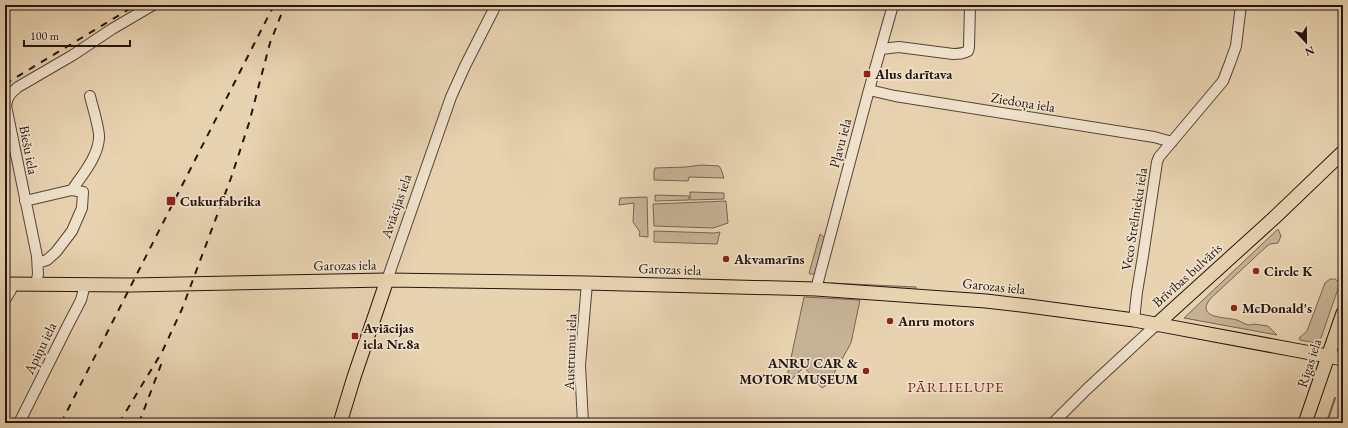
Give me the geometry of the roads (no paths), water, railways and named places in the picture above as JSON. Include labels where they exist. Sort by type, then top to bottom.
[{"type":"main road","name":"Brīvības bulvāris","points":[[1156,325],[1343,152]]},
{"type":"main road","name":"Garozas iela","points":[[9,284],[85,285],[387,280],[587,283],[816,290],[986,301],[1134,320],[1343,359]]},
{"type":"main road","name":"Aviācijas iela","points":[[340,423],[387,280]]},
{"type":"main road","name":"Rīgas iela","points":[[1305,423],[1343,313]]},
{"type":"street","name":"Biešu iela","points":[[36,284],[38,263],[6,106],[7,99],[18,87],[73,55],[112,29],[153,5]]},
{"type":"street","name":"Aviācijas iela","points":[[387,280],[451,97],[496,5]]},
{"type":"street","name":"Pļavu iela","points":[[816,290],[869,90],[894,5]]},
{"type":"street","points":[[881,49],[899,47],[959,54],[968,51],[970,5]]},
{"type":"street","name":"Veco Strēlnieku iela","points":[[1134,320],[1156,167],[1159,157],[1222,81],[1236,46],[1242,5]]},
{"type":"street","name":"Ziedoņa iela","points":[[869,90],[895,96],[1154,137],[1172,142]]},
{"type":"street","points":[[72,190],[97,150],[100,137],[90,96]]},
{"type":"street","points":[[25,201],[72,190],[83,192],[82,208],[72,231],[56,252],[47,260],[38,263]]},
{"type":"street","name":"Austrumu iela","points":[[584,423],[580,366],[587,283]]},
{"type":"street","points":[[5,300],[11,290],[9,284]]},
{"type":"street","name":"Apiņu iela","points":[[19,423],[81,300],[85,285]]},
{"type":"street","name":"Brīvības bulvāris","points":[[1054,423],[1156,325]]},
{"type":"waterway","points":[[1327,422],[1335,398]]},
{"type":"railway","points":[[5,84],[136,5]]},
{"type":"railway","points":[[61,423],[274,5]]},
{"type":"railway","points":[[119,423],[162,352],[182,309],[231,178],[249,123],[270,43],[285,5]]},
{"type":"railway","points":[[139,423],[162,362]]},
{"type":"place","name":"Alus darītava","points":[[867,74]]},
{"type":"place","name":"Cukurfabrika","points":[[171,201]]},
{"type":"place","name":"Akvamarīns","points":[[726,259]]},
{"type":"place","name":"Circle K","points":[[1256,271]]},
{"type":"place","name":"McDonald's","points":[[1234,308]]},
{"type":"place","name":"Anru motors","points":[[890,321]]},
{"type":"place","name":"Aviācijas iela Nr.8a","points":[[355,336]]},
{"type":"place","name":"ANRU CAR & MOTOR MUSEUM","points":[[866,371]]},
{"type":"district","name":"PĀRLIELUPE","points":[[956,386]]}]
